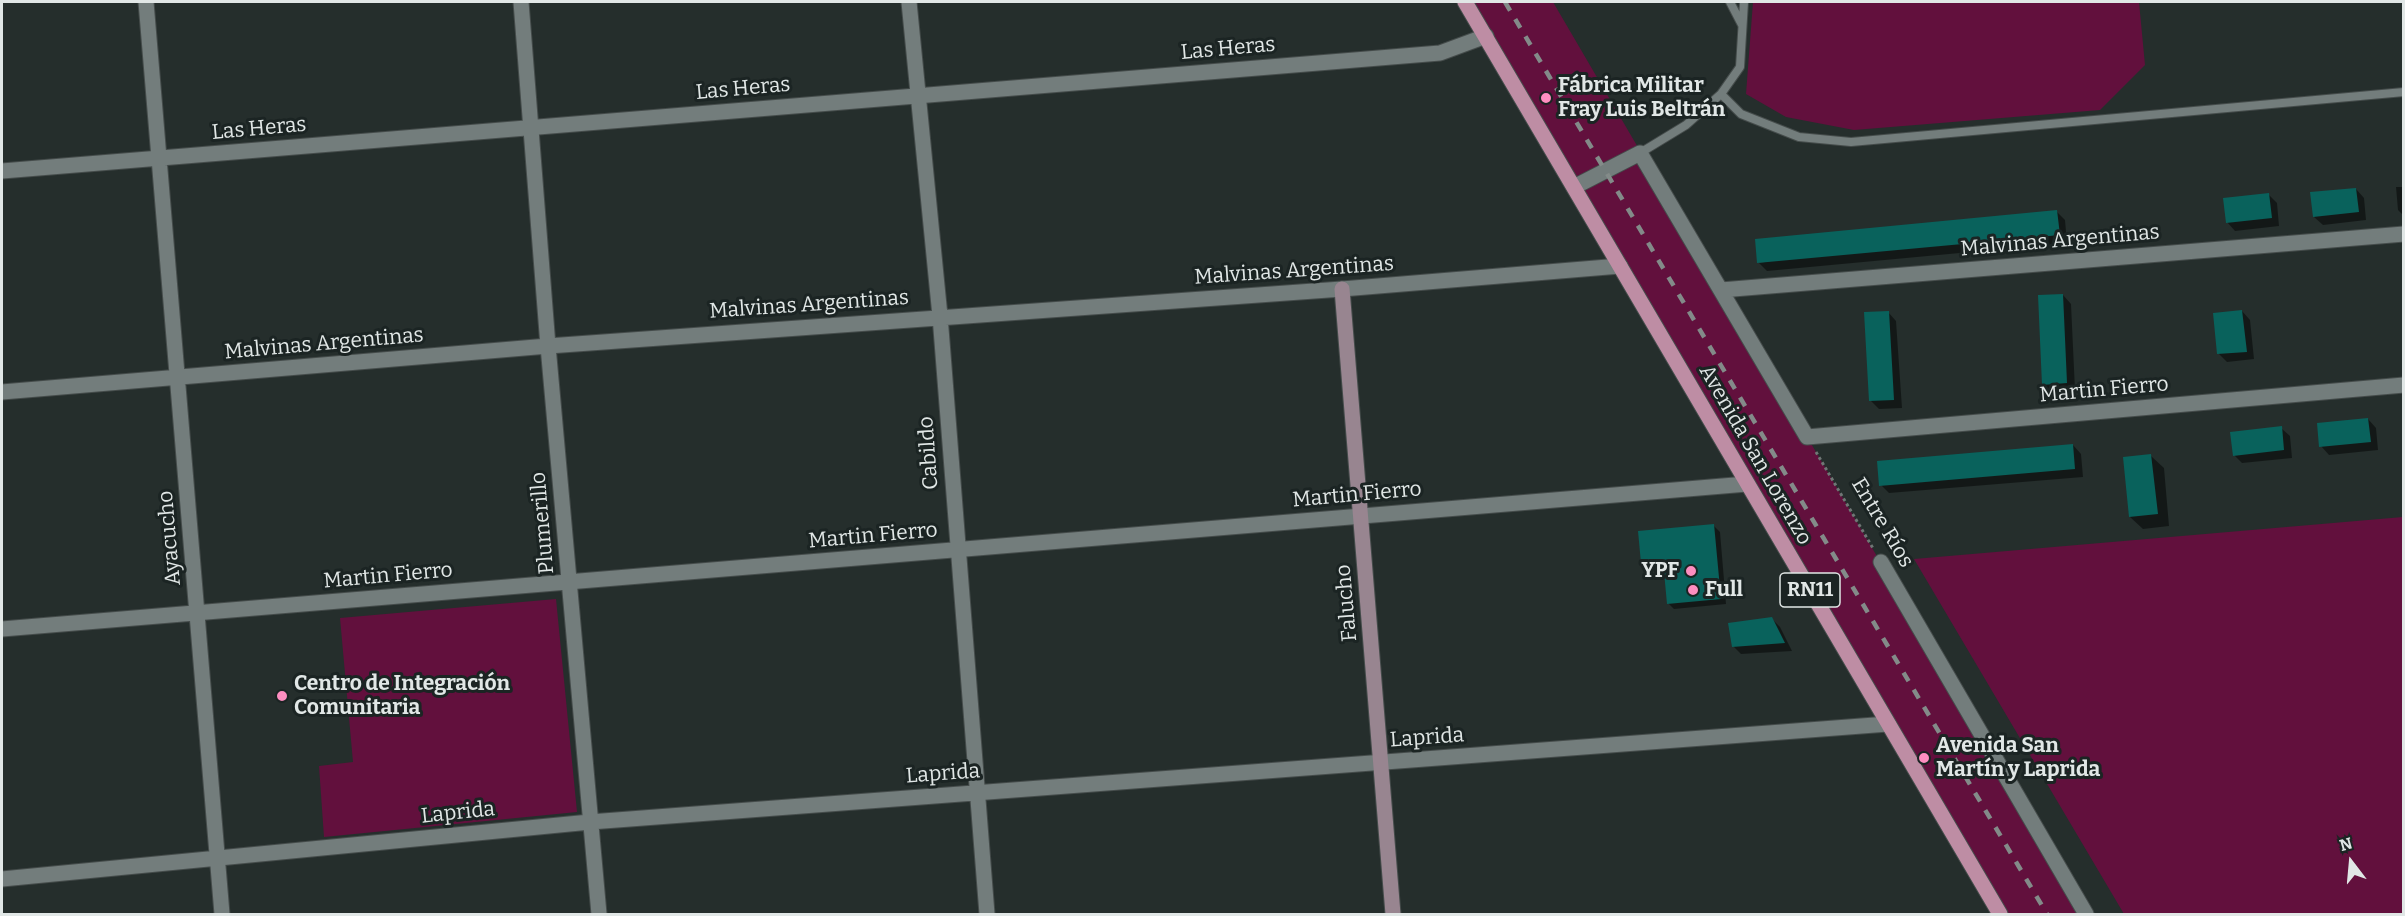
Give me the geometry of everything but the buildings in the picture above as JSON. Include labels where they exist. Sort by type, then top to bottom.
[{"type":"main road","name":"RN11","points":[[1465,2],[1620,266]]},
{"type":"main road","name":"Avenida San Lorenzo","points":[[1620,266],[2000,915]]},
{"type":"street","name":"Ayacucho","points":[[146,2],[222,915]]},
{"type":"street","name":"Plumerillo","points":[[520,2],[599,915]]},
{"type":"street","name":"Cabildo","points":[[909,2],[940,316],[987,915]]},
{"type":"street","name":"Las Heras","points":[[2,171],[1440,53],[1486,36]]},
{"type":"street","points":[[1574,187],[1640,153],[1807,437]]},
{"type":"street","name":"Malvinas Argentinas","points":[[1721,290],[2403,234]]},
{"type":"street","name":"Malvinas Argentinas","points":[[2,392],[548,346],[940,316],[1342,289],[1620,266]]},
{"type":"street","name":"Falucho","points":[[1342,289],[1393,915]]},
{"type":"street","name":"Martin Fierro","points":[[1807,437],[2403,385]]},
{"type":"street","name":"Martin Fierro","points":[[2,629],[1747,484]]},
{"type":"street","name":"Entre Ríos","points":[[1881,562],[2086,915]]},
{"type":"street","name":"Laprida","points":[[2,879],[590,822],[1888,724]]},
{"type":"lane","points":[[1730,2],[1743,27]]},
{"type":"lane","points":[[1640,153],[1686,125],[1721,94],[1740,67],[1744,2]]},
{"type":"lane","points":[[1721,94],[1741,114],[1799,137],[1851,142],[2403,92]]},
{"type":"path","name":"Entre Ríos","points":[[1807,437],[1881,562]]},
{"type":"shaded area","points":[[1465,2],[1553,2],[2086,914],[2000,914]]},
{"type":"shaded area","points":[[1753,2],[2139,2],[2145,65],[2100,110],[1854,130],[1786,117],[1746,94]]},
{"type":"shaded area","points":[[2403,517],[2403,914],[2124,914],[1914,559]]},
{"type":"shaded area","points":[[556,599],[577,812],[324,837],[319,766],[353,762],[340,618]]},
{"type":"railway","points":[[1505,2],[2047,914]]},
{"type":"place","name":"Fábrica Militar Fray Luis Beltrán","points":[[1546,98]]},
{"type":"place","name":"YPF","points":[[1691,571]]},
{"type":"place","name":"Full","points":[[1693,590]]},
{"type":"place","name":"Centro de Integración Comunitaria","points":[[282,696]]},
{"type":"place","name":"Avenida San Martín y Laprida","points":[[1924,758]]}]
